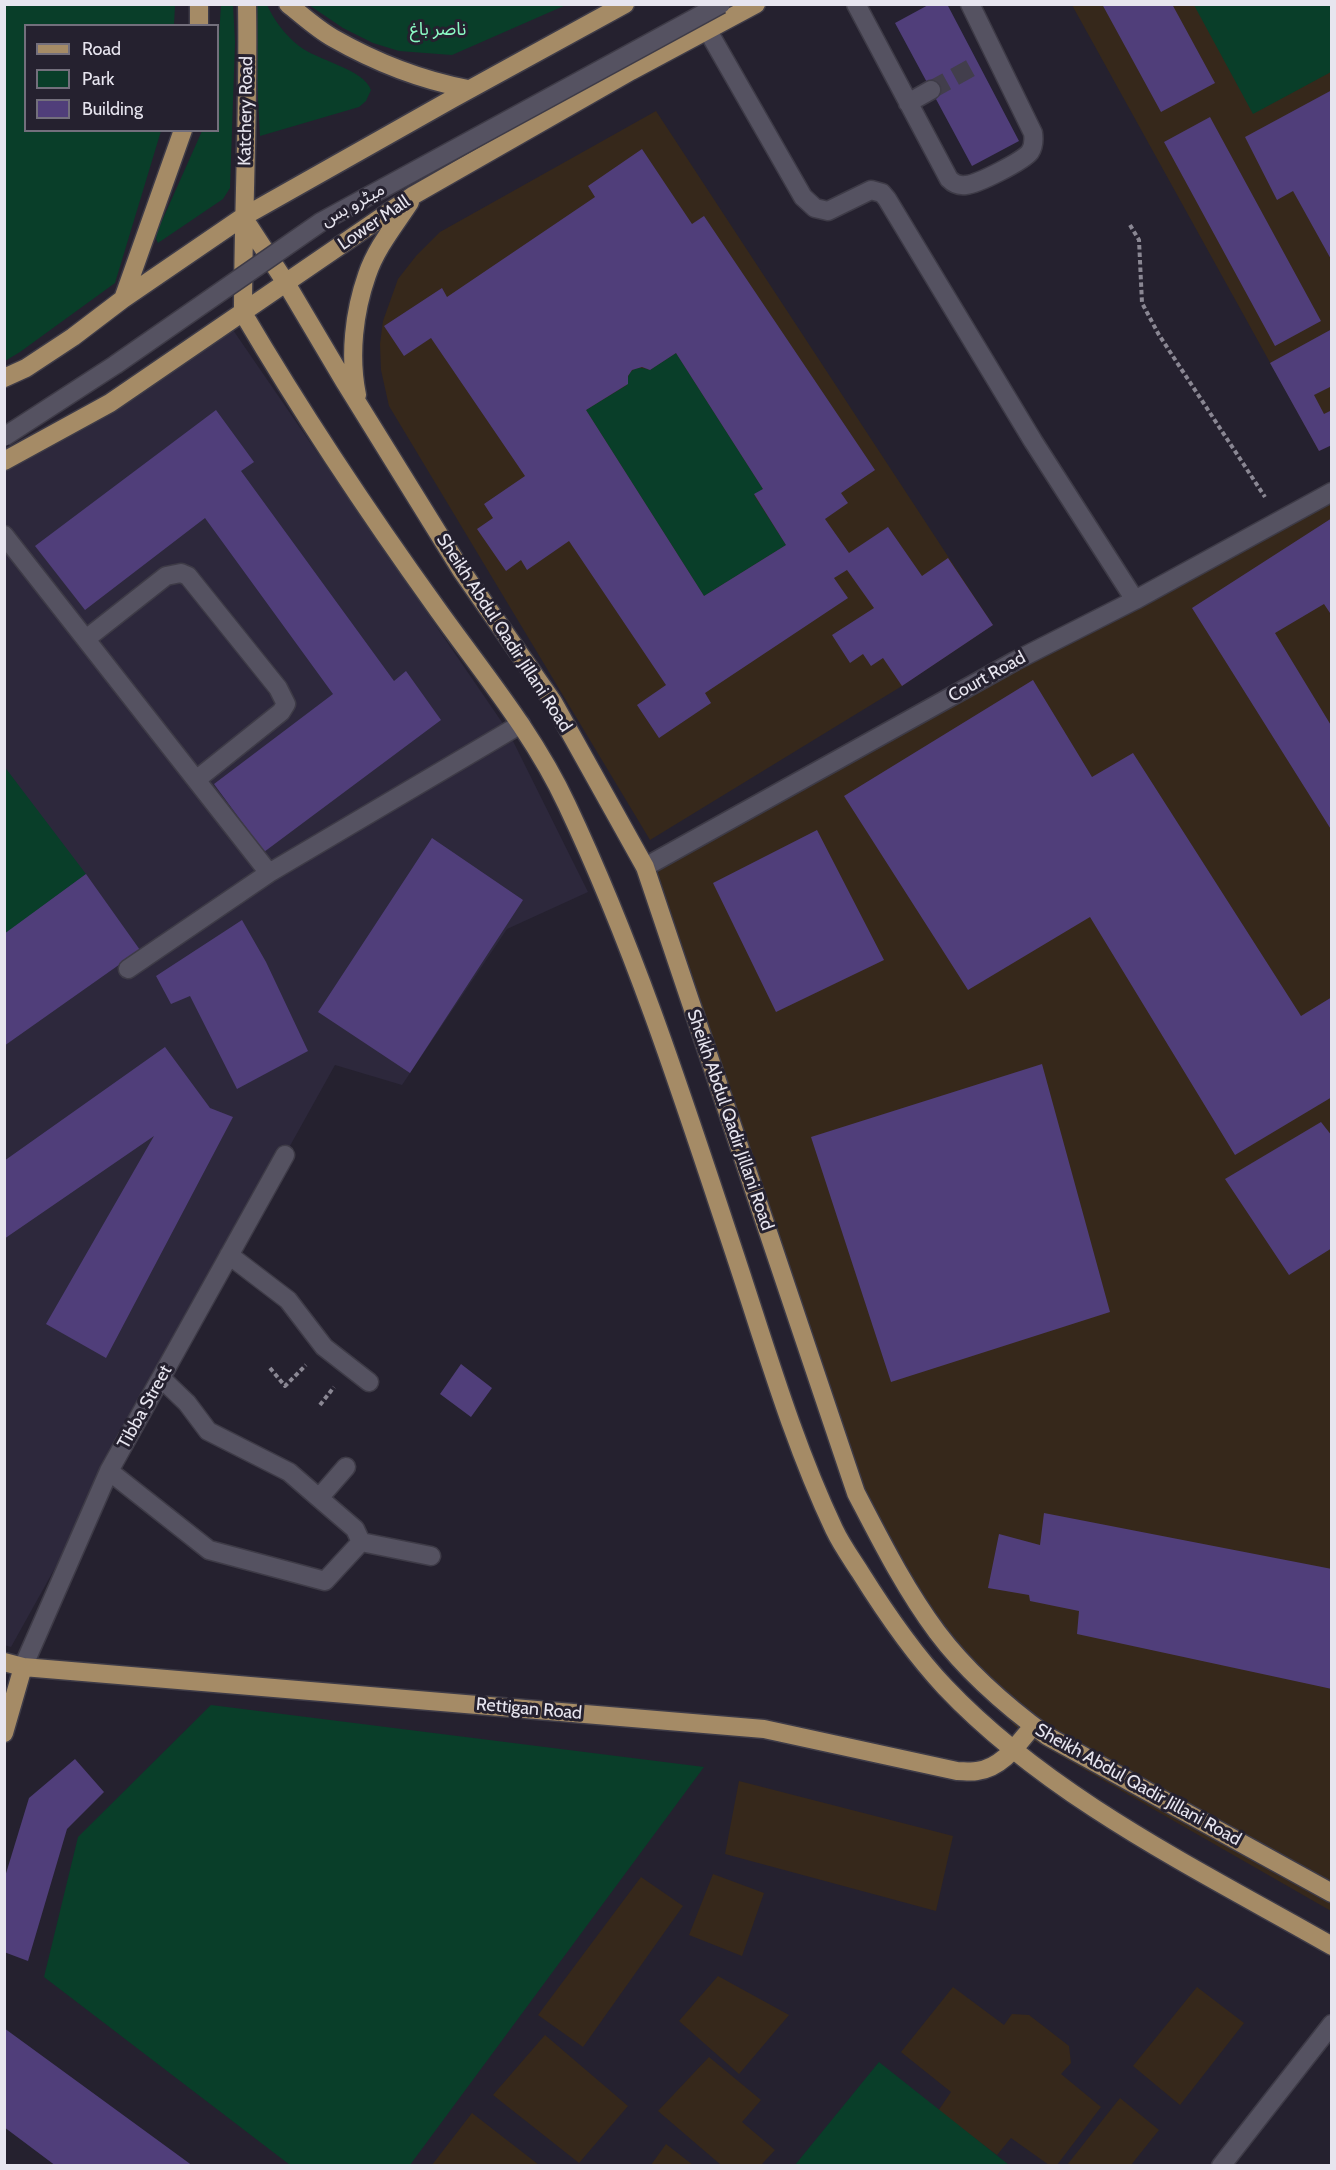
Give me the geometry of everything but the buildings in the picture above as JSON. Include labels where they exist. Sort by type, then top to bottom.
[{"type":"main road","points":[[199,4],[199,24]]},
{"type":"main road","name":"Katchery Road","points":[[243,313],[243,217],[248,120],[247,4]]},
{"type":"main road","points":[[288,4],[331,37],[378,61],[441,84],[468,89]]},
{"type":"main road","points":[[4,378],[26,368],[73,337],[123,299],[243,217],[468,89],[625,4]]},
{"type":"main road","name":"Lower Mall","points":[[4,461],[110,403],[414,195],[631,71],[756,4]]},
{"type":"main road","points":[[123,299],[182,132]]},
{"type":"main road","points":[[358,404],[353,375],[358,310],[368,274],[382,244],[414,195]]},
{"type":"main road","name":"Sheikh Abdul Qadir Jillani Road","points":[[243,217],[286,283],[461,570],[553,702],[645,867],[856,1493],[885,1550],[938,1632],[990,1689],[1047,1736],[1332,1893]]},
{"type":"main road","name":"Sheikh Abdul Qadir Jillani Road","points":[[243,313],[326,450],[436,608],[521,724],[564,796],[604,884],[661,1036],[788,1414],[836,1533],[902,1635],[944,1686],[1013,1750],[1051,1780],[1179,1859],[1332,1946]]},
{"type":"main road","name":"Rettigan Road","points":[[4,1662],[23,1667],[764,1729],[957,1771],[977,1772],[994,1765],[1013,1750],[1033,1726]]},
{"type":"main road","points":[[4,1733],[23,1667]]},
{"type":"street","name":"میٹرو بس","points":[[4,437],[115,365],[321,222],[721,4]]},
{"type":"street","points":[[855,4],[949,179],[958,185],[970,185],[979,181],[1025,157],[1032,150],[1033,133],[970,4]]},
{"type":"street","points":[[708,31],[807,202],[815,208],[828,211],[871,190],[882,193],[887,199],[1033,441],[1135,600]]},
{"type":"street","points":[[978,64],[994,55]]},
{"type":"street","points":[[908,103],[931,90]]},
{"type":"street","name":"Court Road","points":[[645,867],[1015,661],[1135,600],[1332,492]]},
{"type":"street","points":[[4,535],[269,873]]},
{"type":"street","points":[[86,639],[166,576],[181,573],[188,576],[278,688],[286,704],[281,712],[196,780]]},
{"type":"street","points":[[128,969],[269,873],[521,724]]},
{"type":"street","name":"Tibba Street","points":[[23,1667],[109,1471],[285,1155]]},
{"type":"street","points":[[229,1255],[288,1300],[324,1347],[369,1382]]},
{"type":"street","points":[[161,1378],[187,1403],[208,1431],[289,1472],[355,1529],[361,1542]]},
{"type":"street","points":[[319,1498],[346,1467]]},
{"type":"street","points":[[109,1471],[209,1550],[325,1581],[361,1542]]},
{"type":"street","points":[[361,1542],[431,1556]]},
{"type":"street","points":[[1221,2166],[1332,2024]]},
{"type":"path","points":[[1131,225],[1139,240],[1142,303],[1159,335],[1281,520]]},
{"type":"path","points":[[270,1368],[285,1386],[324,1347]]},
{"type":"shaded area","points":[[1072,5],[1331,5],[1331,445],[1319,451]]},
{"type":"shaded area","points":[[656,111],[993,625],[902,686],[650,840],[389,406],[381,370],[380,344],[383,321],[398,279],[416,256],[440,232]]},
{"type":"shaded area","points":[[231,327],[508,731],[588,892],[507,929],[402,1085],[335,1065],[11,1647],[4,1645],[4,462]]},
{"type":"shaded area","points":[[1331,489],[1331,1911],[1024,1735],[937,1648],[867,1523],[642,868]]},
{"type":"shaded area","points":[[739,1781],[953,1836],[936,1911],[725,1854]]},
{"type":"shaded area","points":[[713,1874],[764,1893],[742,1956],[689,1935]]},
{"type":"shaded area","points":[[641,1877],[683,1906],[583,2047],[538,2015]]},
{"type":"shaded area","points":[[718,1976],[789,2015],[739,2074],[679,2021]]},
{"type":"shaded area","points":[[953,1987],[1004,2025],[1012,2014],[1029,2015],[1069,2046],[1071,2063],[1061,2074],[1101,2107],[1057,2165],[1049,2165],[1011,2138],[997,2155],[938,2111],[951,2092],[901,2052]]},
{"type":"shaded area","points":[[1197,1987],[1244,2023],[1180,2105],[1133,2066]]},
{"type":"shaded area","points":[[545,2035],[628,2106],[579,2163],[493,2095]]},
{"type":"shaded area","points":[[709,2057],[761,2100],[742,2122],[775,2150],[761,2165],[721,2165],[658,2111]]},
{"type":"shaded area","points":[[1120,2098],[1159,2130],[1131,2165],[1067,2165]]},
{"type":"shaded area","points":[[472,2113],[539,2165],[432,2165]]},
{"type":"shaded area","points":[[666,2144],[693,2165],[651,2165]]},
{"type":"green space","points":[[5,4],[175,5],[174,24],[24,24],[24,132],[161,132],[115,283],[5,361]]},
{"type":"green space","points":[[221,5],[233,5],[235,42],[230,188],[223,199],[158,243],[157,232],[202,132],[219,132]]},
{"type":"green space","points":[[253,5],[267,5],[280,27],[299,46],[359,76],[371,90],[366,101],[359,107],[260,136]]},
{"type":"green space","name":"ناصر باغ","points":[[309,5],[566,5],[452,55],[399,51],[373,43],[343,28]]},
{"type":"green space","points":[[1194,5],[1331,5],[1331,72],[1253,114]]},
{"type":"green space","points":[[676,353],[763,489],[754,495],[786,545],[704,596],[586,410],[627,385],[629,375],[637,368],[650,370]]},
{"type":"green space","points":[[4,766],[86,874],[5,934],[4,934]]},
{"type":"green space","points":[[211,1705],[704,1767],[410,2165],[290,2165],[44,1977],[78,1837]]},
{"type":"green space","points":[[879,2062],[1009,2165],[795,2165]]},
{"type":"tunnel","points":[[931,90],[978,64]]}]
